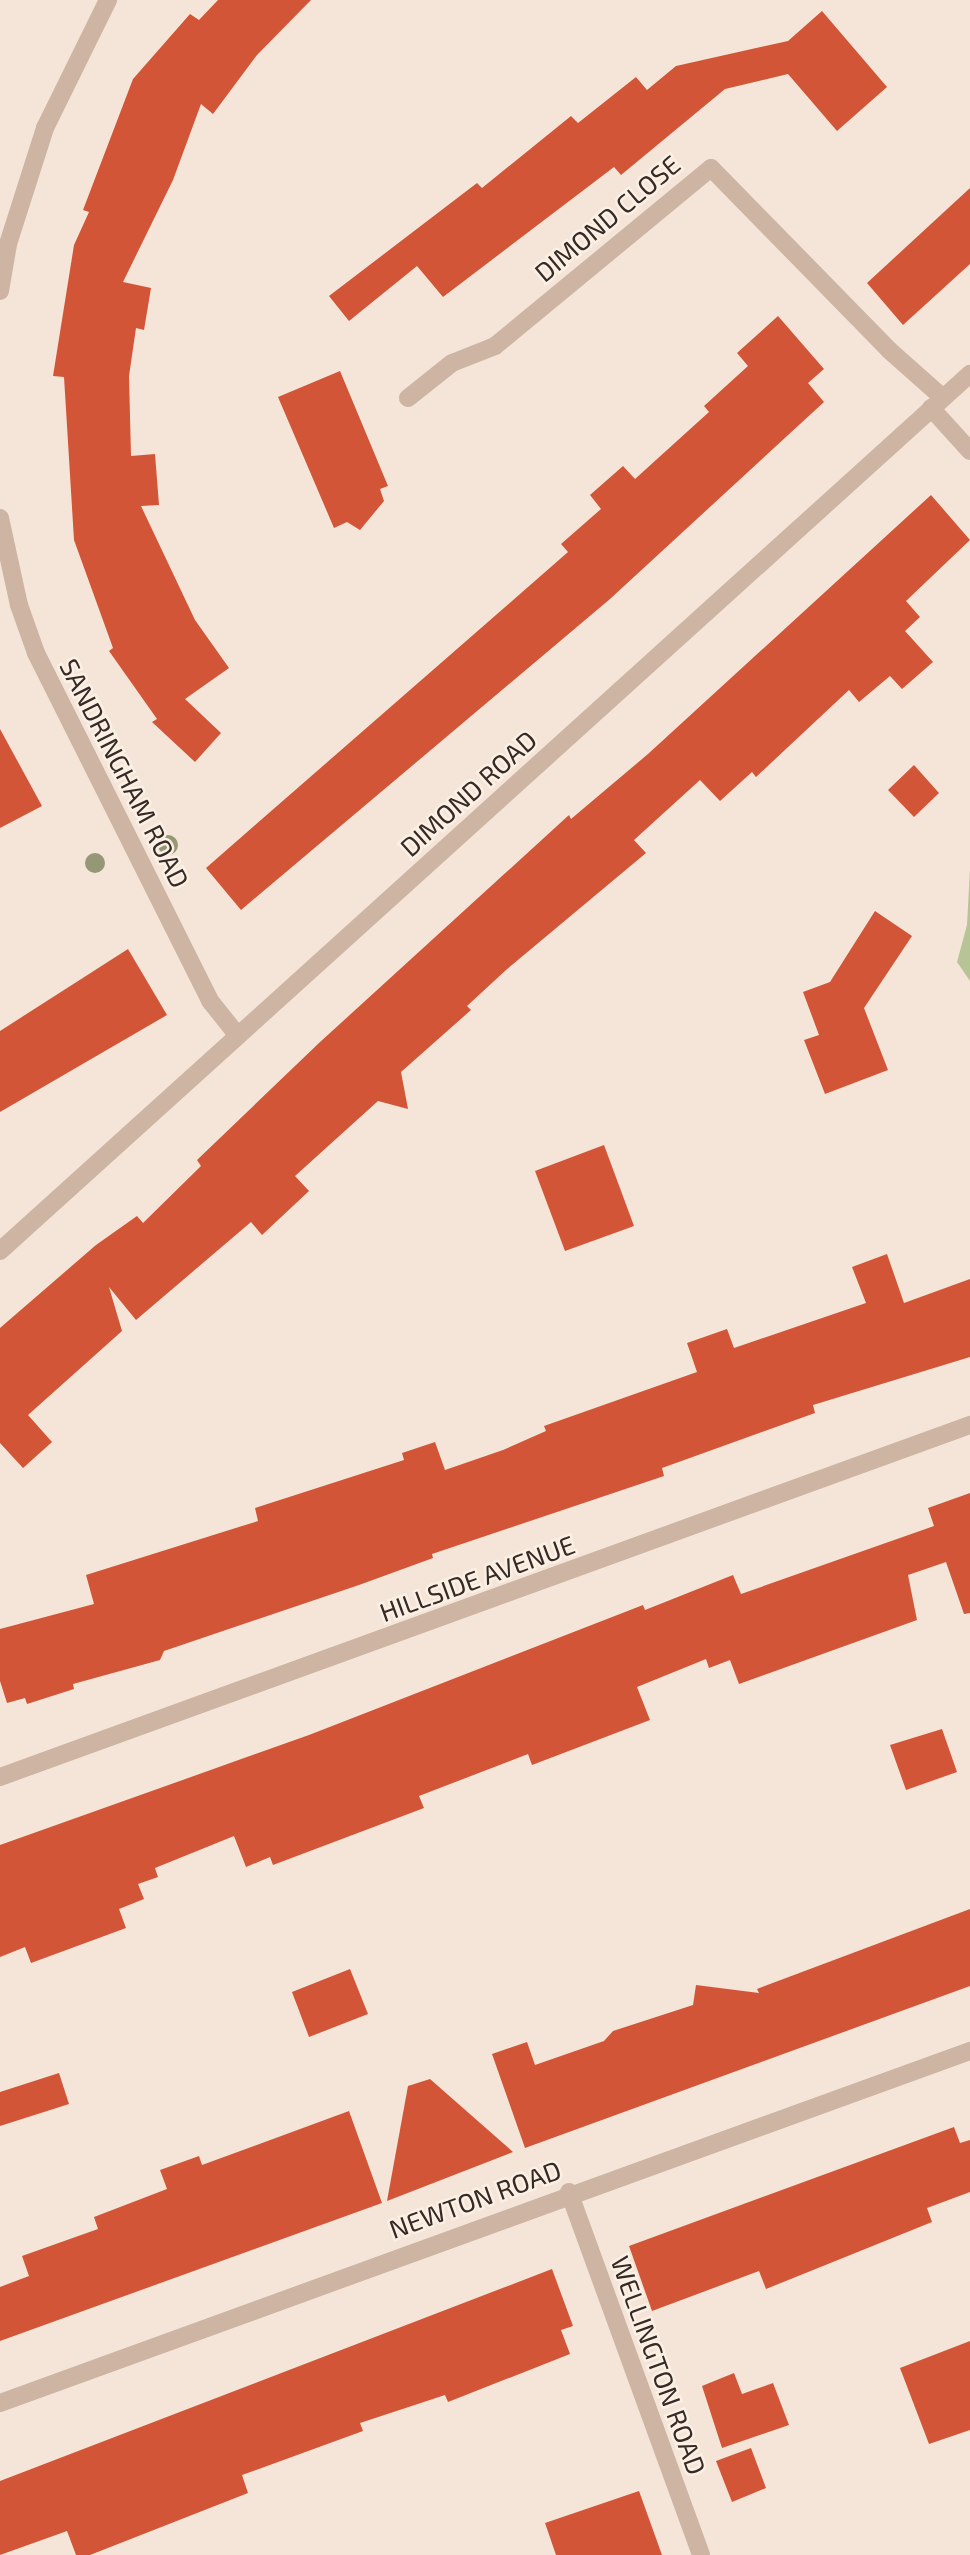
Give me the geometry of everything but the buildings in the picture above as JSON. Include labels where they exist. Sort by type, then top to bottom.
[{"type":"street","points":[[0,291],[8,244],[45,128],[108,0]]},
{"type":"street","name":"DIMOND CLOSE","points":[[408,398],[452,363],[495,346],[711,169],[889,350],[937,403]]},
{"type":"street","name":"DIMOND ROAD","points":[[0,1251],[970,373]]},
{"type":"street","points":[[937,403],[970,451]]},
{"type":"street","name":"SANDRINGHAM ROAD","points":[[0,519],[19,605],[36,653],[211,1002],[239,1036]]},
{"type":"street","name":"HILLSIDE AVENUE","points":[[0,1777],[970,1425]]},
{"type":"street","name":"NEWTON ROAD","points":[[0,2403],[569,2192],[970,2051]]},
{"type":"street","name":"WELLINGTON ROAD","points":[[569,2192],[701,2555]]},
{"type":"green space","points":[[970,869],[970,981],[957,962],[967,925]]}]
